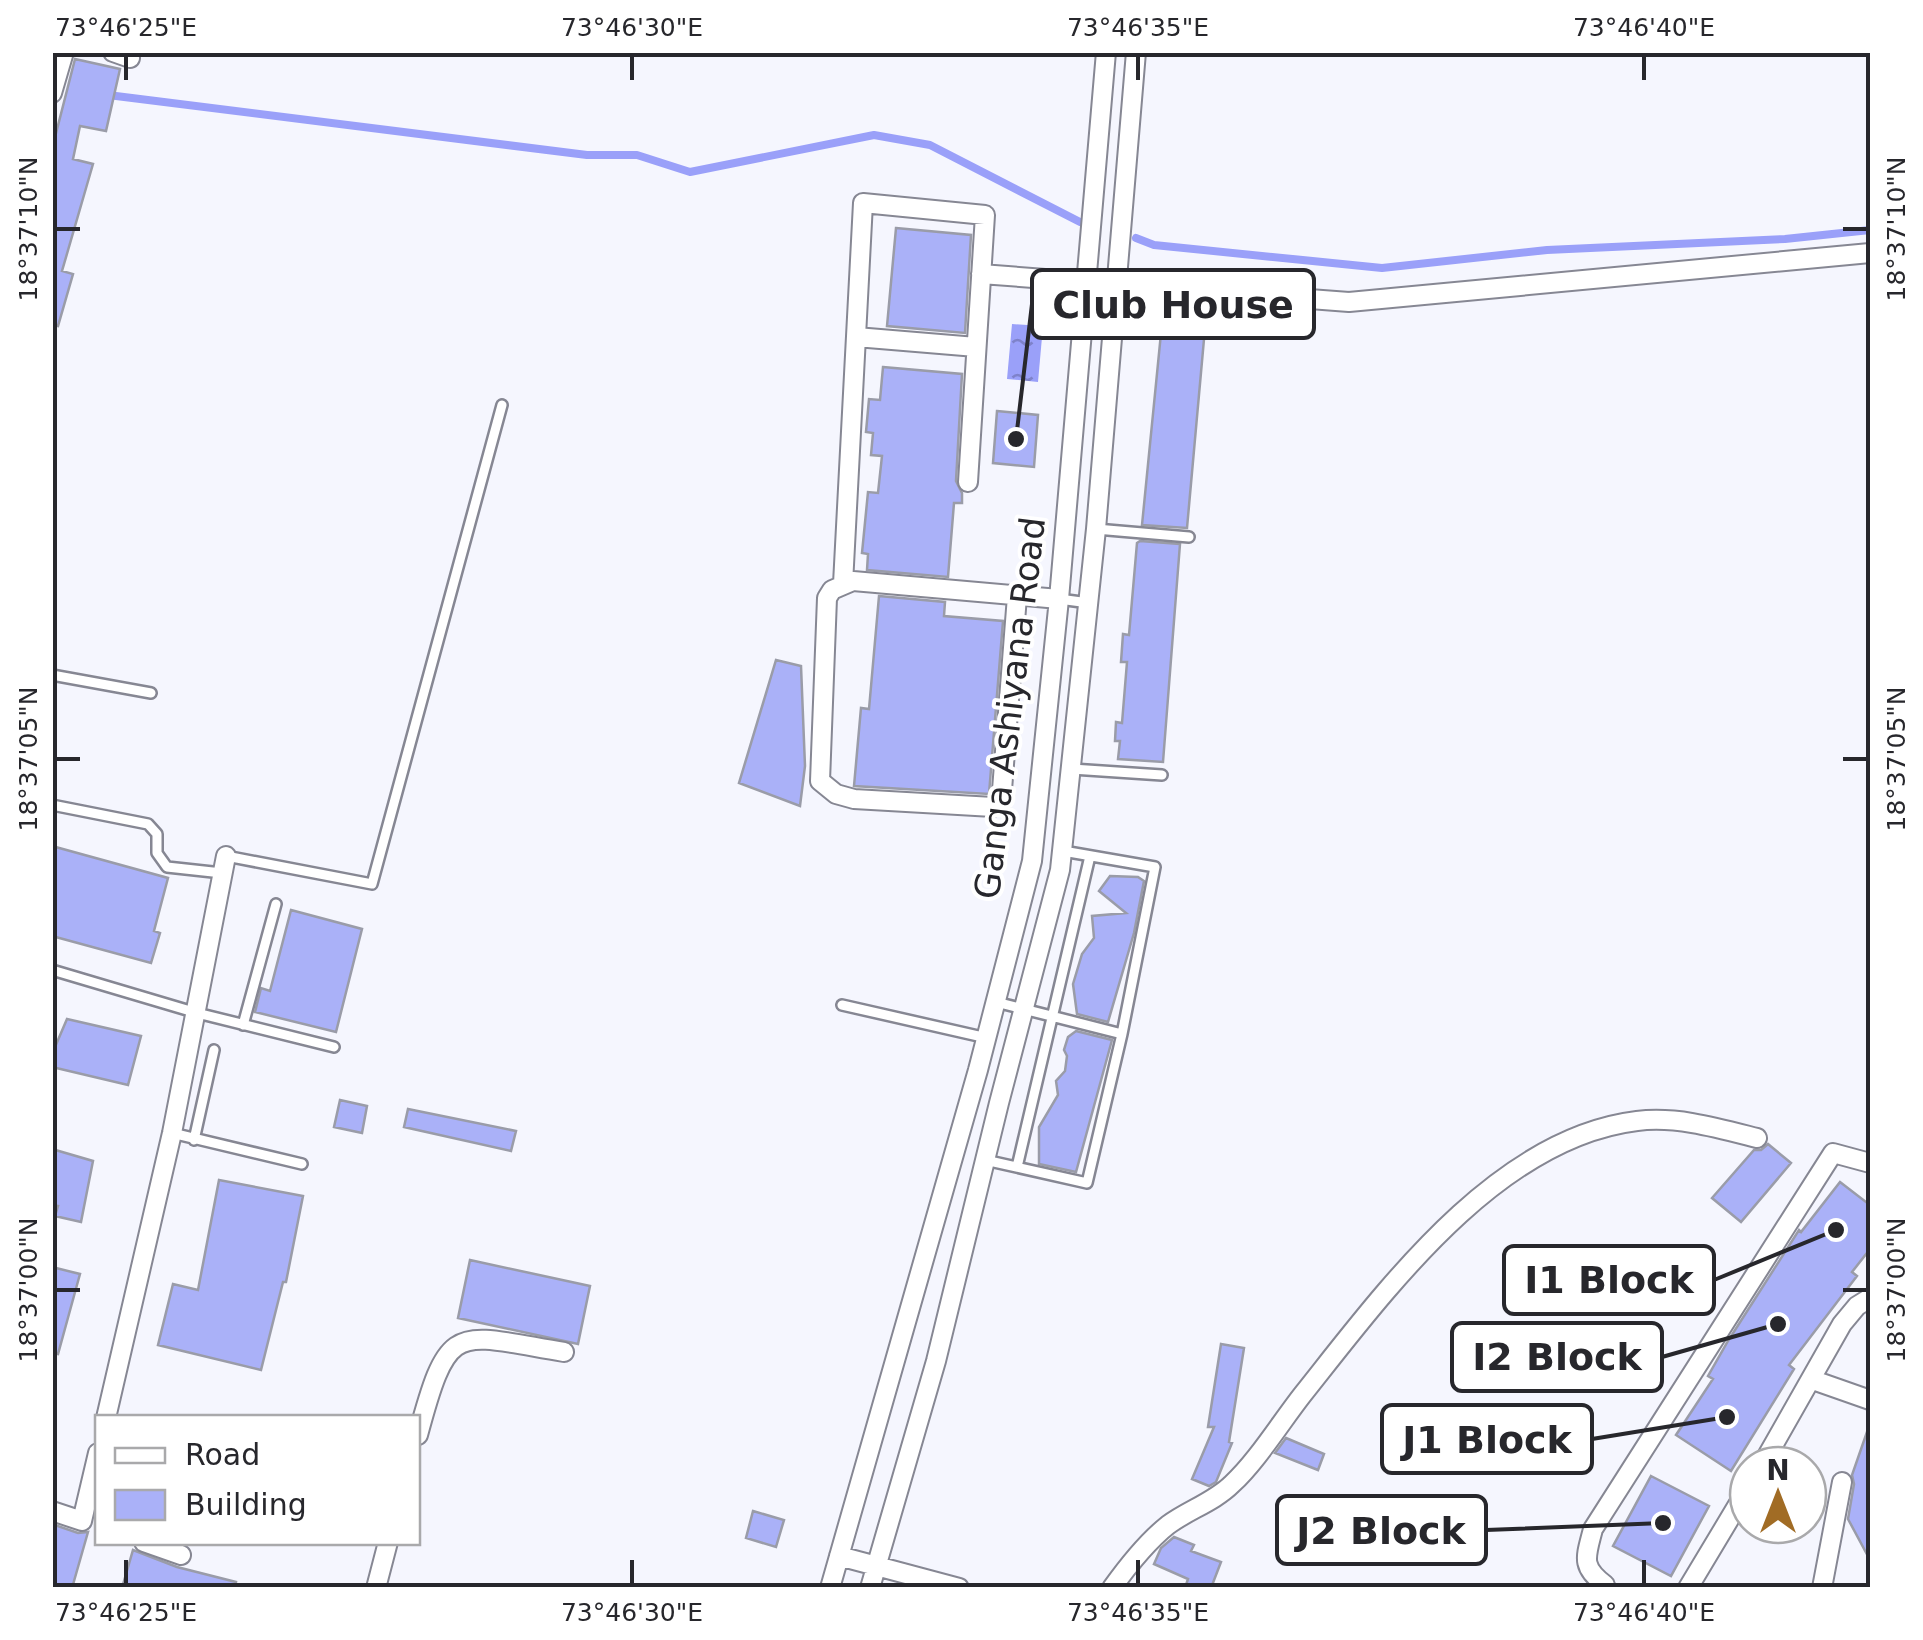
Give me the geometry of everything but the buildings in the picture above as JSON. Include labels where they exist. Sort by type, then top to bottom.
[{"type":"street","points":[[52,93],[64,52]]},
{"type":"street","name":"Ganga Ashiyana Road","points":[[830,1588],[987,1038],[1032,861],[1059,599],[1106,52]]},
{"type":"street","points":[[870,1588],[936,1361],[1046,930],[1062,851],[1096,529],[1136,52]]},
{"type":"street","points":[[843,584],[863,203],[984,215],[968,482]]},
{"type":"street","points":[[981,274],[1349,302],[1870,254]]},
{"type":"street","points":[[856,337],[976,346]]},
{"type":"street","points":[[1016,596],[1001,803],[993,807],[854,800],[836,794],[820,781],[827,598],[843,584],[853,581],[1059,599]]},
{"type":"street","points":[[107,1415],[172,1134],[224,864]]},
{"type":"street","points":[[1112,1588],[1168,1526],[1232,1485],[1403,1273],[1462,1214],[1526,1162],[1586,1132],[1639,1121],[1696,1123],[1757,1138]]},
{"type":"street","points":[[1606,1587],[1591,1574],[1585,1560],[1593,1529],[1833,1153],[1870,1163]]},
{"type":"street","points":[[1774,1445],[1842,1324],[1870,1298]]},
{"type":"street","points":[[420,1427],[435,1373],[444,1355],[459,1342],[478,1338],[564,1352]]},
{"type":"street","points":[[1813,1380],[1870,1400]]},
{"type":"street","points":[[52,1511],[90,1524],[95,1480]]},
{"type":"street","points":[[1822,1588],[1842,1482]]},
{"type":"street","points":[[1688,1588],[1728,1521]]},
{"type":"street","points":[[153,1545],[181,1555]]},
{"type":"street","points":[[376,1588],[387,1545]]},
{"type":"street","points":[[839,1556],[959,1588]]},
{"type":"lane","points":[[52,805],[148,824],[157,834],[157,853],[167,867],[224,864],[372,884],[502,406]]},
{"type":"lane","points":[[1096,529],[1189,537]]},
{"type":"lane","points":[[1059,599],[1089,603]]},
{"type":"lane","points":[[52,675],[151,693]]},
{"type":"lane","points":[[1072,769],[1162,774]]},
{"type":"lane","points":[[985,1160],[1087,1183],[1156,867],[1062,851]]},
{"type":"lane","points":[[1016,1167],[1090,856]]},
{"type":"lane","points":[[243,1025],[276,904]]},
{"type":"lane","points":[[52,970],[197,1014],[334,1047]]},
{"type":"lane","points":[[996,1002],[1122,1034]]},
{"type":"lane","points":[[842,1006],[987,1038]]},
{"type":"lane","points":[[194,1140],[214,1050]]},
{"type":"lane","points":[[172,1134],[302,1164]]},
{"type":"water","points":[[1012,324],[1043,326],[1038,382],[1007,379]]},
{"type":"waterway","points":[[108,95],[587,155],[637,155],[690,172],[874,135],[930,145],[1080,222]]},
{"type":"waterway","points":[[1136,238],[1154,245],[1382,268],[1547,250],[1785,239],[1870,230]]},
{"type":"place","name":"Club House","points":[[1016,439]]},
{"type":"place","name":"I1 Block","points":[[1836,1230]]},
{"type":"place","name":"I2 Block","points":[[1778,1324]]},
{"type":"place","name":"J1 Block","points":[[1727,1417]]},
{"type":"place","name":"J2 Block","points":[[1663,1523]]}]
